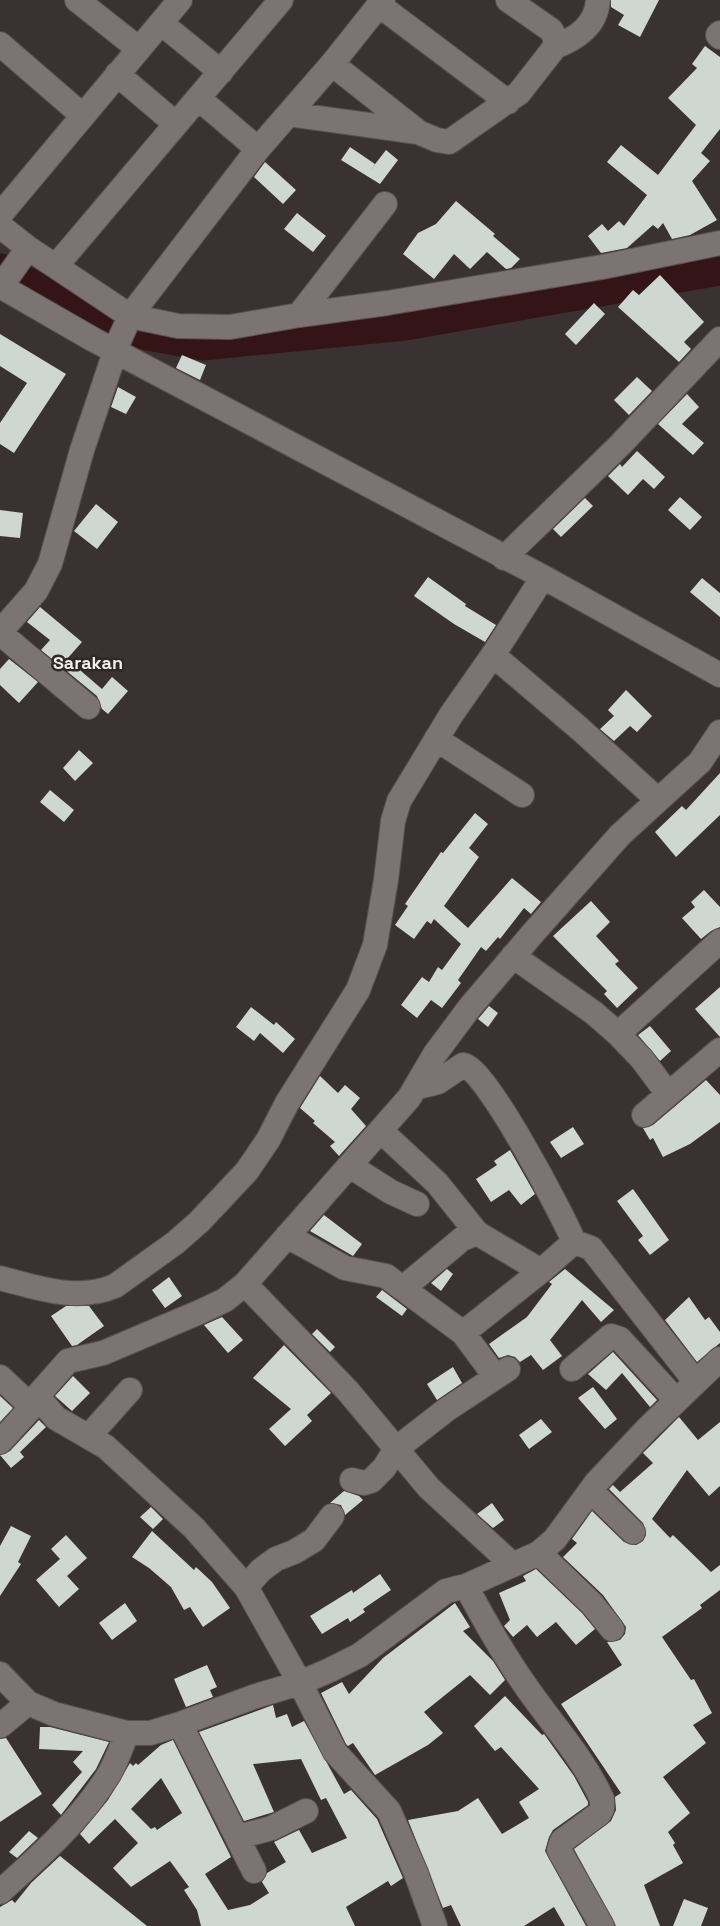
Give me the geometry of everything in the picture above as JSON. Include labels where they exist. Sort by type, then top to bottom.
[{"type":"street","points":[[77,0],[138,49]]},
{"type":"street","points":[[0,215],[180,0]]},
{"type":"street","points":[[56,266],[281,0]]},
{"type":"street","points":[[508,0],[551,30],[555,37],[555,47]]},
{"type":"street","points":[[332,64],[418,132],[436,140],[449,142],[519,93],[555,47],[584,33],[592,20],[598,0]]},
{"type":"street","points":[[88,708],[0,632],[36,590],[50,564],[82,450],[122,334],[258,149],[332,64],[381,2],[508,102]]},
{"type":"street","points":[[161,23],[221,72]]},
{"type":"street","points":[[720,33],[718,35],[720,37]]},
{"type":"street","points":[[0,44],[82,115]]},
{"type":"street","points":[[117,74],[176,124]]},
{"type":"street","points":[[198,98],[258,149]]},
{"type":"street","points":[[289,114],[418,132]]},
{"type":"street","points":[[299,315],[385,204]]},
{"type":"street","points":[[0,226],[26,251],[56,266],[122,334]]},
{"type":"street","points":[[122,334],[178,326],[230,327],[602,267],[720,243]]},
{"type":"street","points":[[26,251],[2,285],[122,334],[504,558],[718,671]]},
{"type":"street","points":[[504,558],[621,444],[720,339]]},
{"type":"street","points":[[0,1278],[56,1294],[70,1295],[107,1290],[175,1243],[199,1222],[247,1172],[358,990],[375,945],[395,814],[399,801],[436,740],[543,578]]},
{"type":"street","points":[[493,655],[580,729],[658,800]]},
{"type":"street","points":[[0,1442],[68,1361],[103,1352],[202,1311],[225,1300],[245,1284],[418,1087],[435,1054],[470,1007],[513,956],[615,840],[700,762],[720,732]]},
{"type":"street","points":[[436,740],[522,794]]},
{"type":"street","points":[[618,1034],[720,941]]},
{"type":"street","points":[[513,956],[594,1013],[618,1034],[642,1060],[668,1094]]},
{"type":"street","points":[[644,1115],[719,1052]]},
{"type":"street","points":[[418,1087],[438,1082],[463,1065],[476,1071],[514,1130],[564,1216],[574,1242]]},
{"type":"street","points":[[381,1131],[437,1182],[477,1233],[541,1271]]},
{"type":"street","points":[[350,1166],[391,1192],[417,1204]]},
{"type":"street","points":[[403,1288],[462,1239],[477,1233]]},
{"type":"street","points":[[287,1236],[345,1268],[386,1276],[463,1333],[502,1372],[446,1410],[396,1449],[387,1463],[371,1481],[364,1483],[352,1480]]},
{"type":"street","points":[[463,1333],[541,1271],[574,1242]]},
{"type":"street","points":[[574,1242],[592,1248],[695,1381]]},
{"type":"street","points":[[245,1284],[347,1390],[429,1488],[513,1565]]},
{"type":"street","points":[[572,1369],[610,1336],[620,1338],[676,1400]]},
{"type":"street","points":[[0,1674],[28,1702],[54,1714],[127,1733],[150,1733],[256,1696],[300,1683],[360,1655],[446,1591],[466,1586],[539,1553],[555,1539],[590,1490],[676,1400],[720,1359]]},
{"type":"street","points":[[0,1377],[56,1418],[106,1447],[194,1528],[246,1588],[300,1683],[335,1752],[389,1811],[416,1873],[435,1926]]},
{"type":"street","points":[[89,1436],[130,1390]]},
{"type":"street","points":[[590,1490],[633,1532]]},
{"type":"street","points":[[246,1588],[261,1570],[276,1559],[294,1552],[314,1540],[332,1516]]},
{"type":"street","points":[[539,1553],[592,1604],[612,1628]]},
{"type":"street","points":[[466,1586],[489,1630],[524,1684],[572,1748],[602,1799],[602,1809],[599,1814],[562,1841],[559,1850],[602,1926]]},
{"type":"street","points":[[0,1726],[28,1702]]},
{"type":"street","points":[[180,1724],[254,1871]]},
{"type":"street","points":[[0,1892],[54,1843],[84,1807],[108,1776],[127,1733]]},
{"type":"street","points":[[238,1838],[272,1828],[306,1811]]},
{"type":"building","points":[[611,0],[659,0],[640,37],[618,25],[624,15],[611,7]]},
{"type":"building","points":[[705,46],[720,57],[720,129],[701,153],[710,161],[692,181],[717,220],[690,235],[672,239],[663,223],[658,229],[653,225],[627,248],[601,253],[588,236],[602,224],[608,231],[619,221],[624,226],[647,195],[607,162],[621,145],[658,175],[696,125],[668,98],[697,68],[692,64]]},
{"type":"building","points":[[350,147],[375,164],[369,172],[386,150],[398,160],[380,184],[341,160]]},
{"type":"building","points":[[265,162],[296,190],[283,204],[254,177]]},
{"type":"building","points":[[456,201],[495,234],[493,236],[520,259],[511,268],[506,269],[487,252],[470,269],[454,254],[434,279],[403,254],[418,233],[436,224]]},
{"type":"building","points":[[297,213],[326,236],[313,252],[284,229]]},
{"type":"building","points":[[660,275],[704,322],[684,342],[691,349],[679,362],[618,307],[633,290],[639,295]]},
{"type":"building","points":[[594,303],[605,314],[576,345],[565,334]]},
{"type":"building","points":[[0,334],[66,374],[14,453],[0,444],[0,423],[27,383],[0,366]]},
{"type":"building","points":[[182,355],[206,365],[200,380],[176,368]]},
{"type":"building","points":[[637,377],[652,391],[629,415],[614,400]]},
{"type":"building","points":[[118,387],[136,397],[126,414],[111,407]]},
{"type":"building","points":[[687,394],[699,407],[682,424],[704,443],[693,455],[658,424]]},
{"type":"building","points":[[637,451],[665,477],[654,489],[643,479],[628,495],[608,476],[620,464],[622,467]]},
{"type":"building","points":[[680,497],[702,517],[690,530],[668,510]]},
{"type":"building","points":[[585,498],[593,506],[561,537],[553,529]]},
{"type":"building","points":[[96,504],[118,522],[97,549],[74,531]]},
{"type":"building","points":[[0,510],[23,513],[20,538],[0,536]]},
{"type":"building","points":[[428,577],[466,604],[465,606],[496,625],[485,642],[454,624],[414,596]]},
{"type":"building","points":[[702,578],[720,593],[720,617],[690,592]]},
{"type":"building","points":[[40,607],[82,642],[67,659],[102,689],[112,677],[128,691],[108,714],[102,709],[97,696],[41,650],[50,640],[27,622]]},
{"type":"building","points":[[9,659],[38,682],[19,703],[0,685],[0,669]]},
{"type":"building","points":[[626,690],[652,716],[637,732],[630,726],[614,741],[600,729],[614,716],[608,710]]},
{"type":"building","points":[[79,750],[93,763],[75,781],[63,768]]},
{"type":"building","points":[[720,773],[720,815],[676,857],[655,832],[682,806],[686,810]]},
{"type":"building","points":[[50,790],[74,810],[64,822],[40,802]]},
{"type":"building","points":[[475,813],[488,824],[469,848],[479,857],[444,906],[468,928],[512,878],[541,902],[531,914],[524,908],[500,939],[498,937],[486,951],[481,947],[458,980],[461,983],[442,1008],[431,1000],[417,1018],[401,1005],[422,977],[429,982],[438,967],[442,970],[461,944],[434,919],[431,924],[427,921],[414,939],[395,925],[408,906],[405,904],[441,852],[443,853]]},
{"type":"building","points":[[704,890],[720,907],[720,927],[701,939],[682,918],[695,907],[691,902]]},
{"type":"building","points":[[591,901],[610,922],[596,936],[619,961],[615,964],[638,988],[617,1008],[604,994],[607,991],[553,936]]},
{"type":"building","points":[[720,987],[720,1037],[695,1009]]},
{"type":"building","points":[[489,1006],[498,1013],[488,1027],[478,1019]]},
{"type":"building","points":[[251,1007],[274,1025],[276,1022],[295,1039],[283,1053],[260,1033],[254,1041],[236,1027]]},
{"type":"building","points":[[650,1026],[671,1051],[660,1061],[638,1035]]},
{"type":"building","points":[[320,1076],[338,1093],[345,1085],[360,1098],[351,1109],[366,1126],[339,1156],[330,1146],[335,1142],[313,1123],[315,1121],[300,1108]]},
{"type":"building","points":[[706,1080],[720,1095],[720,1122],[690,1144],[663,1157],[653,1138],[650,1140],[643,1128],[653,1125]]},
{"type":"building","points":[[573,1127],[584,1144],[561,1158],[550,1142]]},
{"type":"building","points":[[510,1150],[535,1194],[521,1205],[509,1190],[491,1202],[476,1179],[497,1165],[494,1161]]},
{"type":"building","points":[[633,1189],[669,1240],[650,1255],[638,1240],[643,1236],[617,1201]]},
{"type":"building","points":[[324,1215],[362,1244],[353,1256],[310,1231]]},
{"type":"building","points":[[447,1269],[453,1274],[441,1291],[431,1283]]},
{"type":"building","points":[[565,1269],[614,1310],[601,1322],[582,1300],[550,1340],[562,1356],[543,1370],[531,1355],[520,1362],[515,1357],[508,1355],[499,1358],[489,1344],[527,1317],[552,1284],[549,1282]]},
{"type":"building","points":[[169,1277],[182,1296],[165,1308],[152,1290]]},
{"type":"building","points":[[382,1290],[407,1309],[402,1316],[376,1297]]},
{"type":"building","points":[[689,1297],[705,1320],[709,1317],[720,1332],[720,1343],[697,1362],[665,1320]]},
{"type":"building","points":[[66,1306],[89,1306],[104,1326],[77,1345],[72,1346],[51,1316]]},
{"type":"building","points":[[222,1317],[243,1340],[228,1353],[204,1325]]},
{"type":"building","points":[[317,1329],[335,1347],[330,1352],[312,1334]]},
{"type":"building","points":[[284,1345],[331,1393],[307,1415],[312,1421],[285,1446],[269,1429],[291,1409],[253,1378]]},
{"type":"building","points":[[613,1352],[657,1400],[650,1407],[622,1373],[606,1390],[588,1374]]},
{"type":"building","points":[[453,1367],[462,1383],[437,1400],[427,1384]]},
{"type":"building","points":[[73,1376],[90,1393],[72,1411],[55,1396]]},
{"type":"building","points":[[593,1387],[617,1419],[605,1429],[578,1398]]},
{"type":"building","points":[[0,1396],[13,1408],[0,1422]]},
{"type":"building","points":[[679,1417],[698,1440],[720,1422],[720,1486],[709,1496],[687,1470],[652,1519],[670,1538],[673,1535],[711,1572],[720,1565],[720,1590],[700,1605],[702,1608],[662,1637],[691,1680],[694,1679],[712,1713],[693,1725],[706,1743],[663,1777],[690,1813],[668,1832],[675,1843],[673,1845],[683,1863],[644,1885],[660,1926],[616,1926],[574,1849],[611,1821],[616,1810],[615,1797],[621,1793],[561,1704],[622,1665],[607,1642],[620,1640],[625,1634],[626,1627],[603,1595],[563,1557],[577,1543],[572,1539],[592,1511],[624,1542],[636,1545],[643,1541],[646,1535],[643,1523],[609,1489],[613,1485],[620,1492],[653,1463],[643,1453]]},
{"type":"building","points":[[541,1419],[552,1432],[529,1449],[519,1435]]},
{"type":"building","points":[[39,1420],[46,1427],[20,1452],[24,1457],[11,1468],[0,1455],[10,1451]]},
{"type":"building","points":[[344,1491],[359,1496],[363,1500],[345,1515],[341,1505],[330,1503]]},
{"type":"building","points":[[492,1503],[504,1520],[493,1528],[477,1514]]},
{"type":"building","points":[[151,1507],[163,1519],[153,1529],[140,1517]]},
{"type":"building","points":[[11,1526],[31,1536],[18,1562],[21,1564],[0,1596],[0,1546]]},
{"type":"building","points":[[152,1531],[194,1570],[196,1567],[212,1582],[230,1608],[203,1627],[190,1607],[184,1610],[171,1587],[149,1568],[132,1557]]},
{"type":"building","points":[[66,1535],[87,1558],[67,1576],[79,1589],[59,1607],[36,1580],[60,1559],[51,1549]]},
{"type":"building","points":[[536,1569],[582,1613],[595,1629],[576,1645],[556,1622],[537,1637],[527,1625],[513,1637],[504,1626],[510,1620],[499,1593],[526,1581],[523,1576]]},
{"type":"building","points":[[380,1574],[391,1590],[363,1609],[365,1612],[350,1622],[348,1618],[322,1634],[310,1616],[352,1590],[353,1593]]},
{"type":"building","points":[[125,1603],[137,1621],[112,1640],[99,1623]]},
{"type":"building","points":[[455,1603],[470,1627],[463,1631],[493,1661],[505,1680],[490,1695],[470,1675],[424,1712],[443,1733],[428,1745],[375,1775],[353,1743],[348,1746],[346,1744],[321,1693],[342,1682],[349,1694],[383,1658]]},
{"type":"building","points":[[207,1665],[217,1687],[210,1690],[213,1697],[186,1707],[174,1679]]},
{"type":"building","points":[[505,1696],[542,1735],[544,1734],[574,1776],[588,1802],[588,1805],[553,1830],[545,1851],[586,1926],[565,1926],[554,1907],[524,1926],[461,1926],[451,1905],[443,1908],[408,1820],[458,1811],[478,1798],[502,1834],[529,1818],[519,1802],[539,1789],[501,1747],[495,1751],[474,1726]]},
{"type":"building","points":[[273,1705],[276,1718],[287,1714],[292,1727],[304,1721],[344,1794],[351,1790],[377,1819],[403,1878],[391,1886],[388,1881],[346,1907],[355,1926],[201,1926],[197,1910],[184,1890],[189,1887],[170,1861],[131,1887],[113,1868],[138,1843],[115,1819],[89,1844],[80,1834],[108,1800],[130,1763],[133,1766],[136,1763],[138,1765],[161,1745],[173,1740],[231,1857],[205,1874],[228,1910],[250,1905],[269,1893],[262,1882],[267,1873],[286,1862],[274,1842],[299,1830],[312,1853],[347,1838],[326,1798],[321,1800],[301,1759],[253,1764],[274,1812],[244,1821],[199,1732]],"holes":[[[161,1778],[182,1813],[157,1830],[155,1827],[151,1829],[131,1809]]]},
{"type":"building","points":[[40,1727],[50,1727],[109,1742],[96,1769],[61,1815],[52,1805],[82,1772],[73,1762],[83,1751],[39,1749]]},
{"type":"building","points":[[6,1738],[42,1794],[0,1822],[0,1739]]},
{"type":"building","points":[[29,1831],[38,1838],[17,1858],[9,1852]]},
{"type":"building","points":[[60,1856],[147,1926],[0,1926],[0,1907],[12,1900],[15,1903],[31,1883]]},
{"type":"building","points":[[684,1899],[708,1908],[701,1926],[673,1926]]},
{"type":"waterway","points":[[0,271],[109,326],[203,343],[405,323],[720,268]]},
{"type":"district","name":"Sarakan","points":[[88,663]]}]
